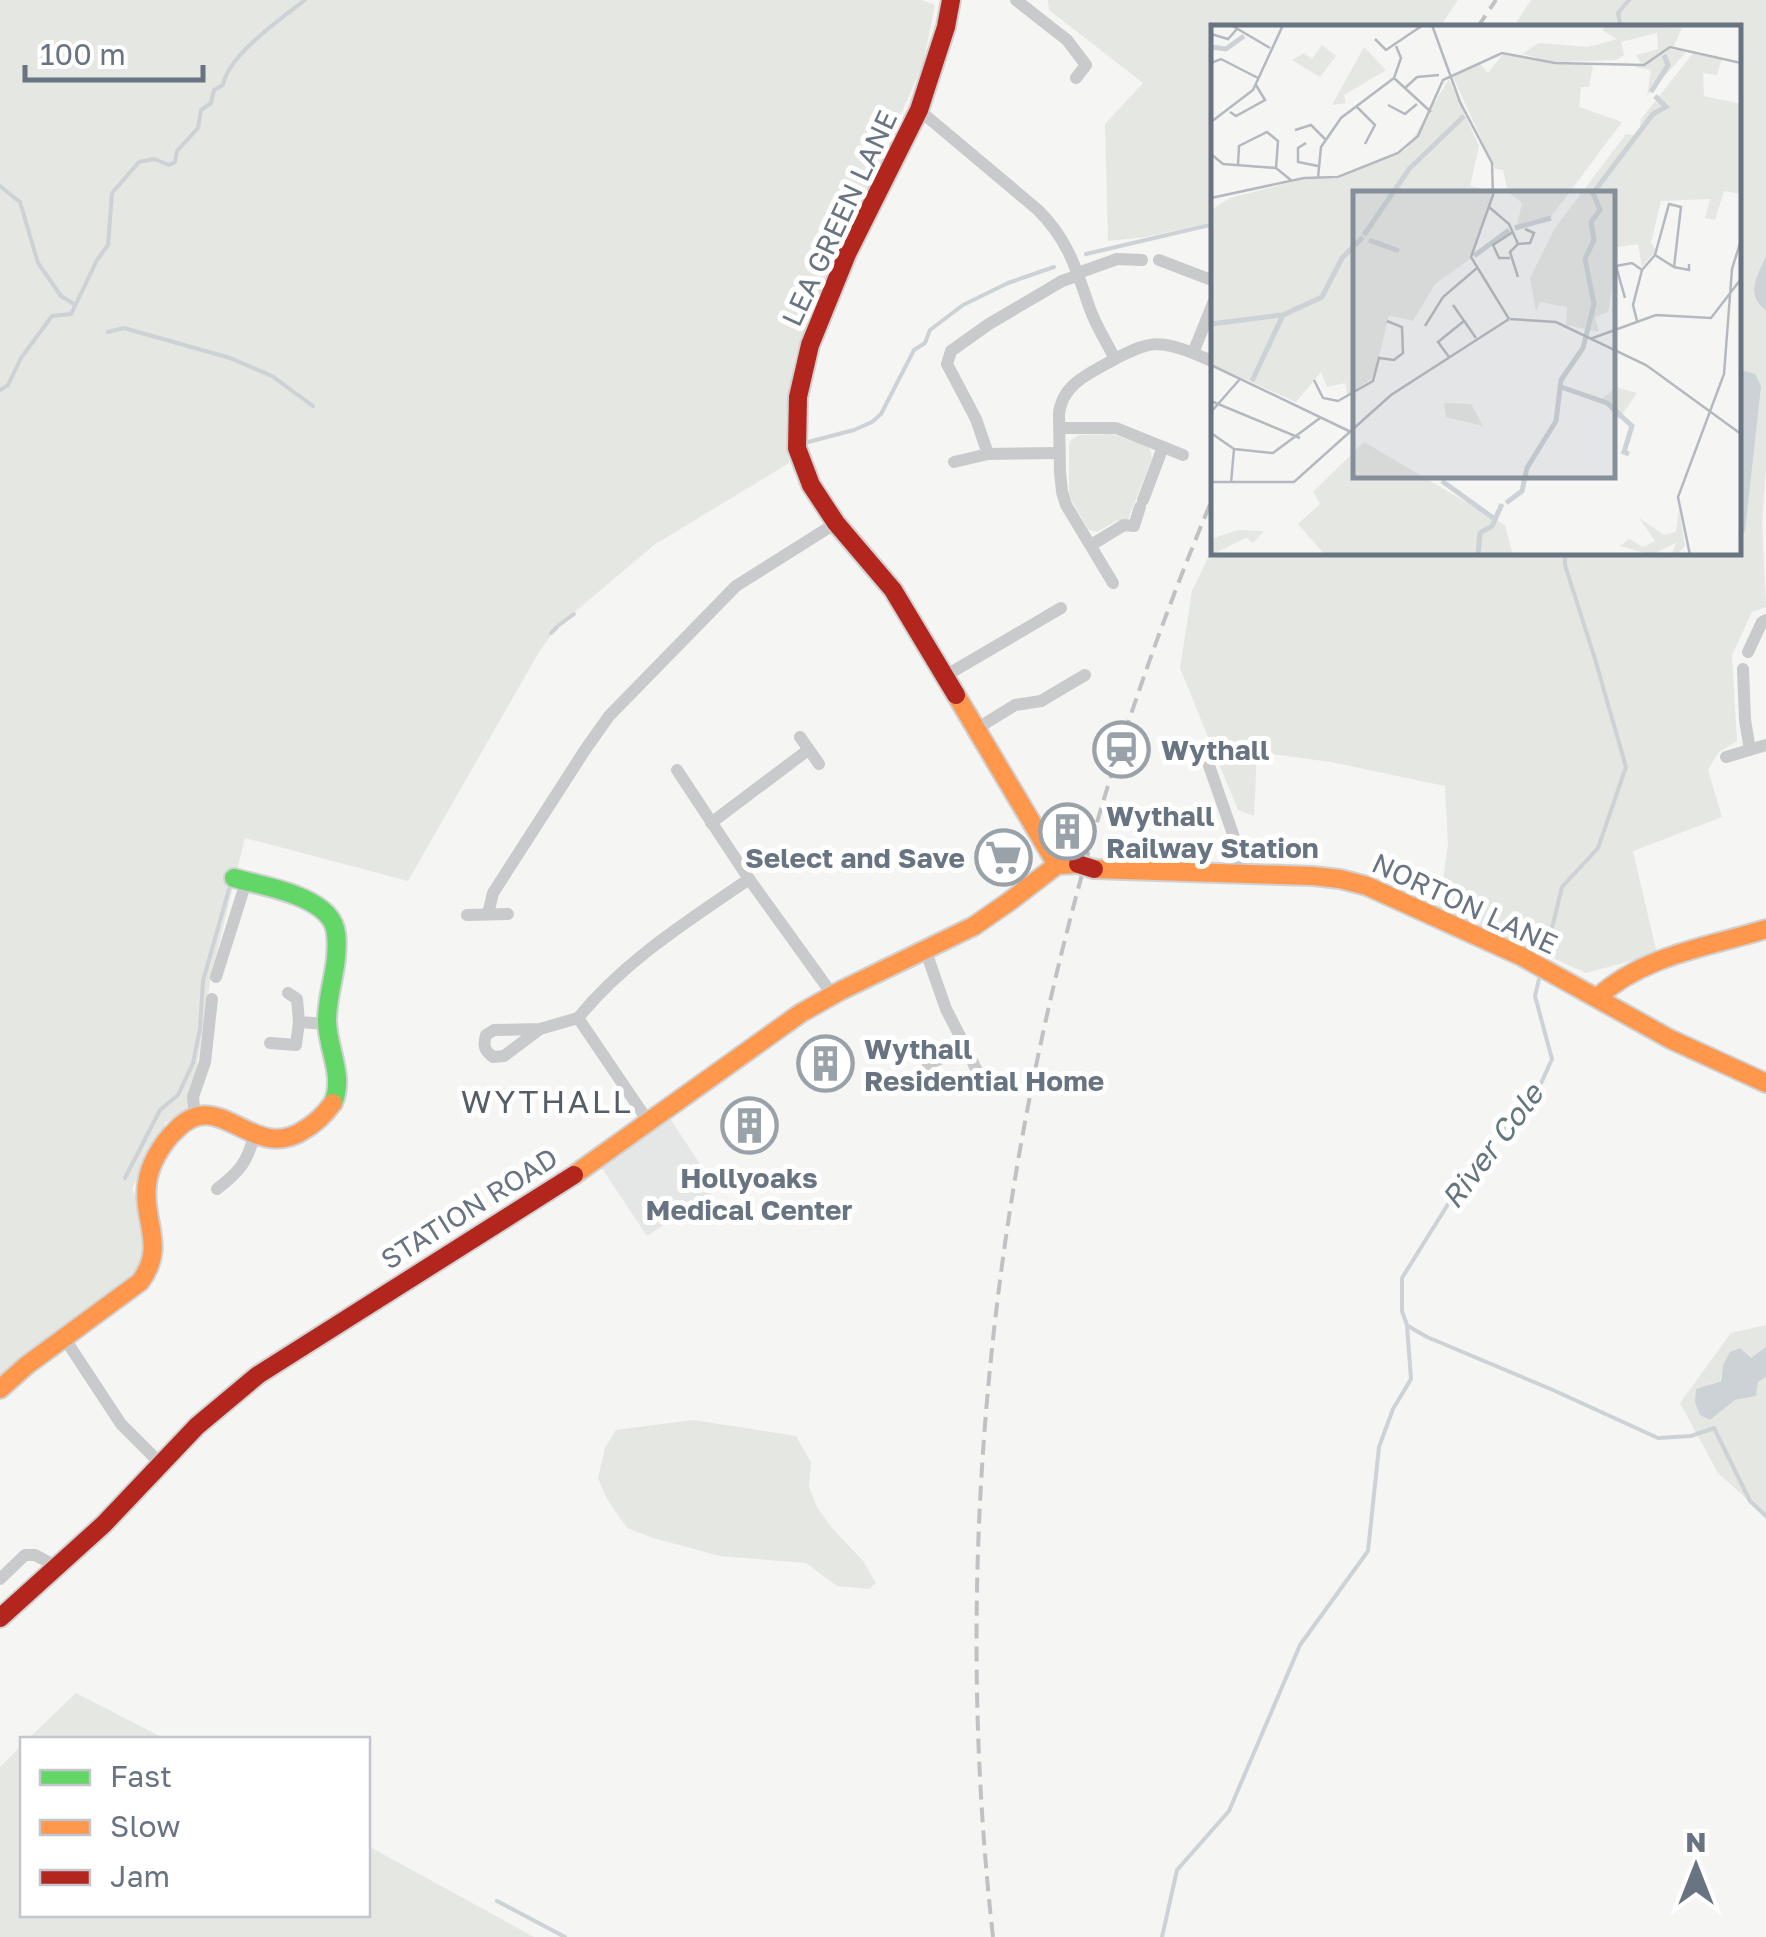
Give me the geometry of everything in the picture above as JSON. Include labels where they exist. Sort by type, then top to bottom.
[{"type":"street","name":"LEA GREEN LANE","points":[[951,0],[919,110],[847,254],[810,346],[796,413],[797,448],[811,486],[836,523],[892,590],[1057,866]]},
{"type":"street","points":[[1016,0],[1067,40],[1086,65],[1076,78]]},
{"type":"street","points":[[919,110],[1046,218],[1070,251],[1091,313],[1116,360]]},
{"type":"street","points":[[988,454],[976,419],[948,370],[952,351],[990,324],[1078,274],[1117,259],[1142,260]]},
{"type":"street","points":[[1159,260],[1211,279]]},
{"type":"street","points":[[1193,353],[1211,309]]},
{"type":"street","points":[[1113,583],[1062,492],[1060,404],[1070,387],[1136,348],[1154,343],[1170,345],[1211,361]]},
{"type":"street","points":[[1060,428],[1116,428],[1183,455]]},
{"type":"street","points":[[1091,545],[1124,524],[1134,526],[1163,448]]},
{"type":"street","points":[[954,462],[988,454],[1059,453]]},
{"type":"street","points":[[488,914],[493,893],[609,716],[736,586],[836,523]]},
{"type":"street","points":[[945,676],[1061,608]]},
{"type":"street","points":[[1748,652],[1766,620]]},
{"type":"street","points":[[1743,668],[1750,750]]},
{"type":"street","points":[[976,729],[1015,705],[1042,700],[1086,675]]},
{"type":"street","points":[[800,737],[819,764]]},
{"type":"street","points":[[1726,757],[1766,745]]},
{"type":"street","points":[[711,823],[808,750]]},
{"type":"street","points":[[1205,754],[1236,843],[1241,875]]},
{"type":"street","points":[[676,770],[832,994]]},
{"type":"street","name":"NORTON LANE","points":[[1057,866],[1065,863],[1328,877],[1368,886],[1530,961],[1670,1039],[1766,1083]]},
{"type":"street","name":"STATION ROAD","points":[[0,1618],[104,1524],[198,1426],[258,1375],[596,1160],[801,1012],[982,921],[1057,866]]},
{"type":"street","points":[[540,1029],[578,1018],[623,969],[749,878]]},
{"type":"street","points":[[0,1389],[27,1364],[150,1272],[155,1252],[146,1184],[152,1166],[176,1128],[195,1116],[212,1114],[264,1140],[281,1141],[324,1114],[334,1100],[338,1082],[327,1024],[337,932],[323,911],[311,903],[240,880],[216,977]]},
{"type":"street","points":[[467,916],[508,914]]},
{"type":"street","points":[[1598,997],[1616,981],[1656,962],[1766,929]]},
{"type":"street","points":[[925,950],[946,1009],[976,1068]]},
{"type":"street","points":[[270,1043],[296,1045],[298,999],[288,993]]},
{"type":"street","points":[[195,1116],[193,1097],[205,1062],[212,999]]},
{"type":"street","points":[[578,1018],[648,1121]]},
{"type":"street","points":[[299,1022],[327,1024]]},
{"type":"street","points":[[928,1064],[966,1048]]},
{"type":"street","points":[[217,1189],[239,1172],[254,1136]]},
{"type":"street","points":[[65,1339],[121,1424],[161,1464]]},
{"type":"street","points":[[0,1579],[25,1556],[35,1555],[56,1566]]},
{"type":"shaded area","points":[[0,0],[922,0],[935,5],[923,64],[841,244],[795,357],[786,418],[789,463],[654,545],[557,627],[408,881],[245,838],[211,976],[190,1112],[166,1122],[132,1189],[142,1228],[140,1270],[0,1380]]},
{"type":"shaded area","points":[[1048,0],[1458,0],[1441,25],[1211,25],[1211,222],[1108,241],[1105,124],[1143,83],[1049,10]]},
{"type":"shaded area","points":[[1531,0],[1766,0],[1766,468],[1762,522],[1766,607],[1752,612],[1732,655],[1737,741],[1718,753],[1708,770],[1722,817],[1633,851],[1657,954],[1586,973],[1439,907],[1448,845],[1445,786],[1331,762],[1257,752],[1254,816],[1238,810],[1180,668],[1192,591],[1211,551],[1211,555],[1741,555],[1741,25],[1514,25]]},
{"type":"shaded area","points":[[1766,256],[1766,310],[1754,292]]},
{"type":"shaded area","points":[[1741,373],[1755,374],[1761,386],[1745,531],[1741,536]]},
{"type":"shaded area","points":[[1112,434],[1146,446],[1152,458],[1128,519],[1097,532],[1089,530],[1069,496],[1069,445],[1079,435]]},
{"type":"shaded area","points":[[669,1117],[717,1190],[647,1236],[599,1164]]},
{"type":"shaded area","points":[[1766,1325],[1766,1347],[1751,1358],[1723,1365],[1720,1381],[1709,1384],[1710,1420],[1735,1400],[1756,1396],[1758,1381],[1766,1377],[1766,1516],[1718,1473],[1680,1403],[1731,1333]]},
{"type":"shaded area","points":[[1766,1347],[1766,1377],[1758,1382],[1756,1396],[1735,1400],[1710,1420],[1700,1415],[1696,1389],[1721,1381],[1730,1352],[1740,1348],[1751,1358]]},
{"type":"shaded area","points":[[693,1420],[796,1436],[811,1462],[809,1487],[817,1507],[863,1561],[876,1583],[869,1589],[837,1586],[806,1563],[720,1556],[627,1528],[598,1478],[605,1448],[616,1430]]},
{"type":"shaded area","points":[[76,1693],[161,1737],[30,1737]]},
{"type":"shaded area","points":[[20,1747],[20,1917],[370,1917],[370,1847],[534,1937],[0,1937],[0,1767]]},
{"type":"waterway","points":[[74,308],[108,245],[112,193],[139,162],[175,162],[177,151],[198,128],[201,110],[211,103],[214,90],[223,85],[235,62],[257,38],[305,0]]},
{"type":"waterway","name":"River Cole","points":[[1620,25],[1618,13],[1629,0]]},
{"type":"waterway","points":[[0,186],[20,202],[38,263],[61,296],[74,304]]},
{"type":"waterway","points":[[1086,254],[1211,225]]},
{"type":"waterway","points":[[808,442],[872,422],[881,414],[914,350],[925,343],[930,330],[963,305],[1054,267]]},
{"type":"waterway","points":[[0,390],[8,385],[21,358],[52,316],[71,314],[73,310]]},
{"type":"waterway","points":[[108,332],[124,328],[230,358],[272,376],[313,406]]},
{"type":"waterway","name":"River Cole","points":[[1544,961],[1562,887],[1598,848],[1626,767],[1565,555]]},
{"type":"waterway","points":[[559,625],[574,614]]},
{"type":"waterway","points":[[551,633],[557,627]]},
{"type":"waterway","points":[[125,1178],[160,1110],[178,1095],[193,1063],[203,981],[229,889]]},
{"type":"waterway","name":"River Cole","points":[[1162,1937],[1177,1870],[1229,1811],[1300,1645],[1368,1551],[1379,1447],[1393,1409],[1411,1379],[1402,1278],[1478,1156],[1534,1099],[1552,1059],[1535,996],[1540,975]]},
{"type":"waterway","points":[[1408,1326],[1658,1438],[1691,1436],[1714,1428],[1750,1501],[1766,1516]]},
{"type":"waterway","points":[[497,1901],[565,1937]]},
{"type":"railway","points":[[1479,25],[1496,0]]},
{"type":"railway","points":[[993,1937],[979,1753],[977,1569],[988,1385],[1011,1202],[1046,1021],[1091,842],[1147,667],[1211,503]]},
{"type":"traffic: fast","points":[[234,878],[314,904],[334,925],[336,953],[327,1020],[337,1082],[333,1103]]},
{"type":"traffic: slow","points":[[956,695],[1057,865]]},
{"type":"traffic: slow","points":[[574,1175],[801,1013],[974,926],[1057,865],[1078,864]]},
{"type":"traffic: slow","points":[[1094,869],[1313,876],[1367,886],[1521,956],[1670,1039],[1766,1083]]},
{"type":"traffic: slow","points":[[1598,997],[1656,962],[1766,929]]},
{"type":"traffic: slow","points":[[0,1389],[140,1282],[148,1269],[153,1245],[146,1198],[148,1177],[157,1155],[176,1130],[192,1118],[207,1115],[268,1138],[285,1138],[304,1130],[333,1103]]},
{"type":"traffic: jam","points":[[951,0],[919,110],[847,254],[810,345],[798,397],[797,448],[811,485],[836,523],[893,590],[956,695]]},
{"type":"traffic: jam","points":[[1078,864],[1094,869]]},
{"type":"traffic: jam","points":[[0,1618],[104,1524],[197,1426],[258,1375],[574,1175]]},
{"type":"place","name":"Wythall","points":[[1122,749]]},
{"type":"place","name":"Wythall Railway Station","points":[[1067,831]]},
{"type":"place","name":"Select and Save","points":[[1004,857]]},
{"type":"place","name":"Wythall Residential Home","points":[[825,1064]]},
{"type":"place","name":"Hollyoaks Medical Center","points":[[749,1126]]},
{"type":"district","name":"WYTHALL","points":[[547,1101]]}]
